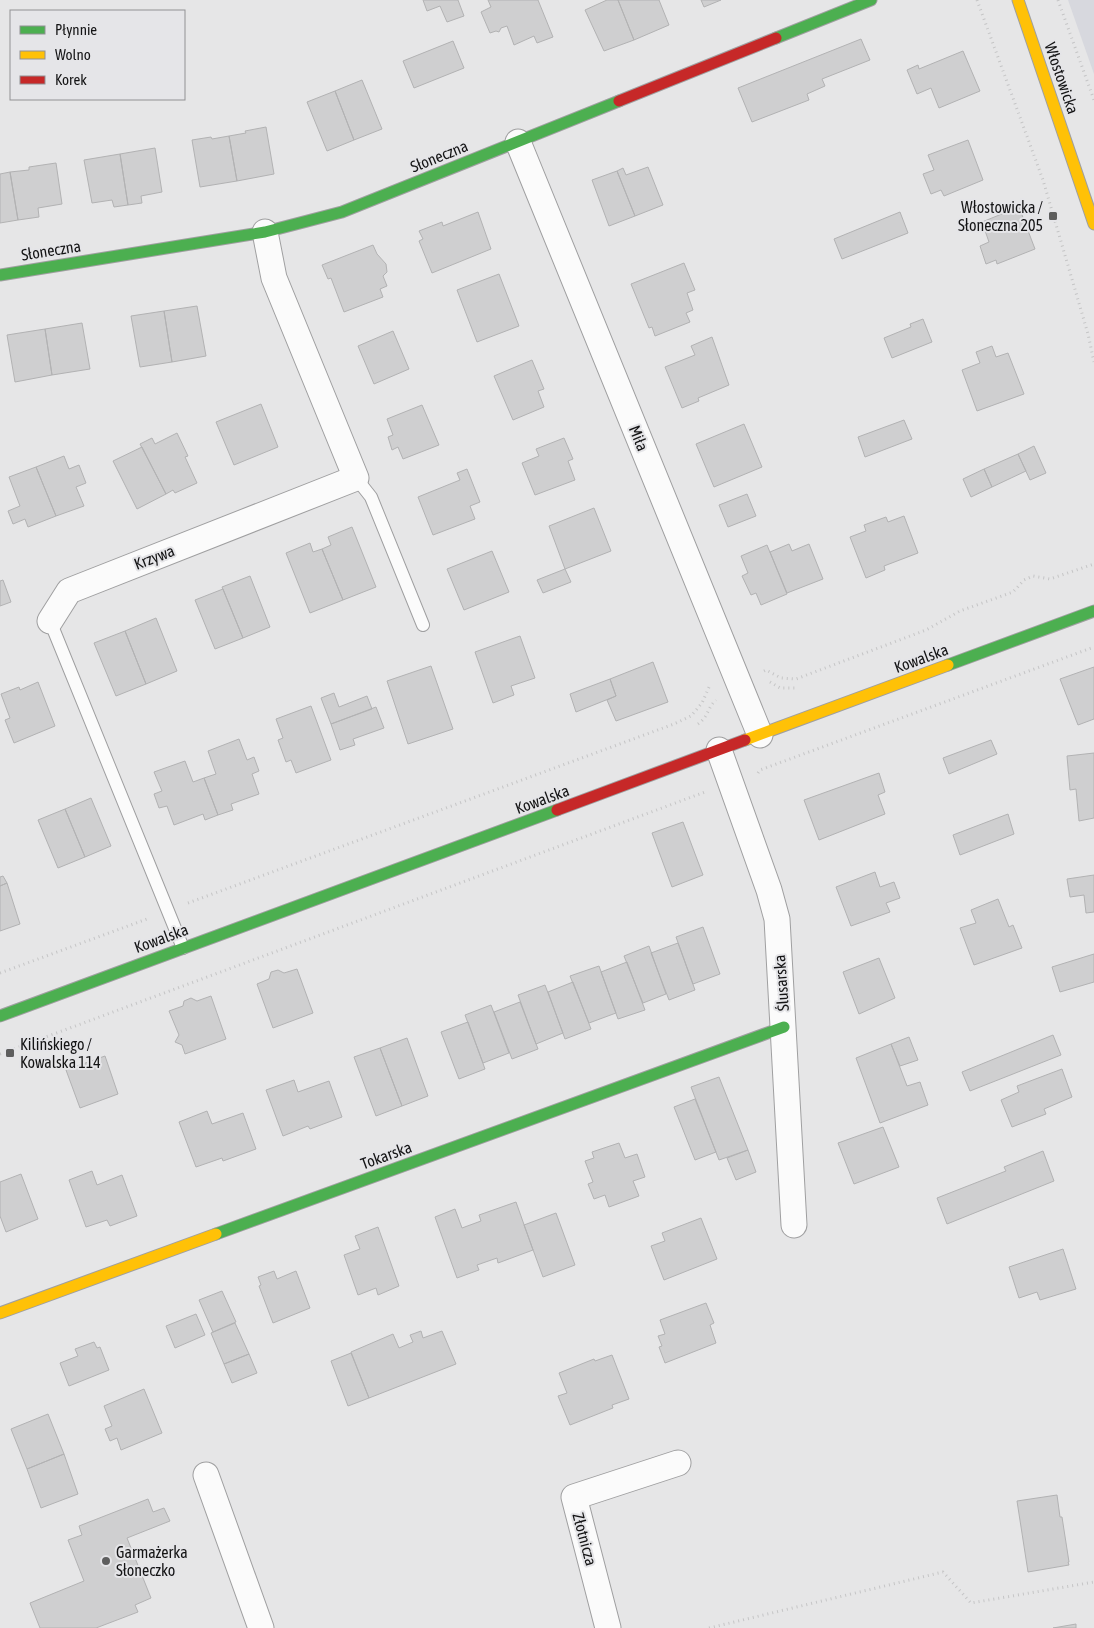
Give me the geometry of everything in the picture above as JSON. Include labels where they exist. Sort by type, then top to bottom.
[{"type":"street","name":"Słoneczna","points":[[0,275],[266,232],[342,212],[871,0]]},
{"type":"street","name":"Włostowicka","points":[[1018,0],[1094,224]]},
{"type":"street","name":"Miła","points":[[518,142],[760,735]]},
{"type":"street","points":[[266,232],[274,278],[356,478]]},
{"type":"street","name":"Krzywa","points":[[50,621],[69,591],[356,478]]},
{"type":"street","name":"Kowalska","points":[[0,1016],[1094,611]]},
{"type":"street","name":"Ślusarska","points":[[718,750],[769,890],[777,919],[794,1225]]},
{"type":"street","name":"Tokarska","points":[[0,1313],[784,1027]]},
{"type":"street","name":"Złotnicza","points":[[608,1628],[574,1497],[678,1463]]},
{"type":"street","points":[[206,1475],[261,1628]]},
{"type":"lane","points":[[1082,186],[1094,176]]},
{"type":"lane","points":[[356,478],[371,497],[423,625]]},
{"type":"lane","name":"Krzywa","points":[[50,621],[183,948]]},
{"type":"path","points":[[977,0],[1043,180],[1088,334],[1094,362]]},
{"type":"path","points":[[1058,0],[1094,100]]},
{"type":"path","points":[[0,973],[674,724],[691,716],[702,703],[708,686],[752,669],[754,672],[766,670],[780,678],[796,679],[926,630],[960,611],[1013,592],[1024,580],[1033,576],[1050,580],[1094,564]]},
{"type":"path","points":[[0,1054],[700,794],[714,793],[732,787],[755,778],[760,770],[1094,647]]},
{"type":"path","points":[[709,1628],[943,1572],[971,1603],[1094,1582]]},
{"type":"shaded area","points":[[1068,0],[1094,0],[1094,74]]},
{"type":"building","points":[[423,0],[458,0],[464,16],[447,22],[440,6],[427,11]]},
{"type":"building","points":[[488,0],[538,0],[553,37],[537,43],[534,36],[514,45],[507,26],[501,28],[499,32],[490,33],[481,12],[491,7]]},
{"type":"building","points":[[607,0],[618,0],[634,40],[604,51],[585,10]]},
{"type":"building","points":[[618,0],[659,0],[669,25],[634,40]]},
{"type":"building","points":[[701,0],[721,0],[704,7]]},
{"type":"building","points":[[861,39],[870,60],[822,79],[825,86],[807,94],[809,100],[752,122],[738,88]]},
{"type":"building","points":[[453,41],[464,68],[414,88],[403,61]]},
{"type":"building","points":[[963,51],[980,91],[939,108],[931,88],[917,94],[907,70],[918,65],[919,69]]},
{"type":"building","points":[[362,80],[382,129],[354,140],[335,91]]},
{"type":"building","points":[[335,91],[354,140],[327,151],[307,102]]},
{"type":"building","points":[[266,127],[274,174],[237,181],[229,136]]},
{"type":"building","points":[[229,136],[237,181],[200,187],[192,140]]},
{"type":"building","points":[[968,140],[983,180],[944,196],[941,190],[931,194],[923,174],[934,170],[928,155]]},
{"type":"building","points":[[155,148],[162,192],[141,196],[142,203],[128,205],[120,154]]},
{"type":"building","points":[[120,154],[128,205],[114,207],[112,200],[92,203],[84,160]]},
{"type":"building","points":[[56,163],[62,204],[38,208],[39,217],[18,220],[10,172],[29,170],[29,167]]},
{"type":"building","points":[[648,167],[663,205],[635,216],[617,171],[623,168],[626,175]]},
{"type":"building","points":[[617,171],[635,216],[609,226],[592,180]]},
{"type":"building","points":[[10,172],[18,220],[0,223],[0,174]]},
{"type":"building","points":[[1019,207],[1035,249],[997,264],[996,260],[986,264],[980,246],[989,242],[982,222]]},
{"type":"building","points":[[478,212],[491,249],[432,273],[419,241],[423,239],[419,231],[442,222],[443,226]]},
{"type":"building","points":[[900,212],[908,233],[842,259],[834,239]]},
{"type":"building","points":[[373,245],[377,254],[386,264],[387,272],[383,276],[387,286],[380,289],[383,297],[344,312],[331,278],[328,279],[322,265]]},
{"type":"building","points":[[684,263],[695,290],[687,293],[693,310],[686,313],[690,322],[655,336],[652,327],[649,328],[631,284]]},
{"type":"building","points":[[499,274],[519,326],[477,342],[457,290]]},
{"type":"building","points":[[197,306],[206,356],[172,362],[164,311]]},
{"type":"building","points":[[164,311],[172,362],[140,367],[131,316]]},
{"type":"building","points":[[923,319],[932,342],[892,358],[884,338],[911,327],[910,324]]},
{"type":"building","points":[[82,323],[90,369],[52,375],[45,329]]},
{"type":"building","points":[[45,329],[52,375],[15,382],[7,335]]},
{"type":"building","points":[[393,331],[409,369],[374,384],[358,346]]},
{"type":"building","points":[[712,337],[729,385],[698,398],[699,401],[682,408],[665,367],[695,355],[691,346]]},
{"type":"building","points":[[992,346],[996,357],[1008,353],[1024,394],[977,411],[962,370],[980,363],[976,352]]},
{"type":"building","points":[[532,360],[544,389],[538,391],[544,407],[513,420],[494,376]]},
{"type":"building","points":[[261,404],[278,447],[234,465],[216,422]]},
{"type":"building","points":[[422,405],[439,445],[403,459],[398,447],[392,450],[388,437],[393,435],[387,419]]},
{"type":"building","points":[[904,420],[912,439],[865,457],[858,437]]},
{"type":"building","points":[[744,424],[762,467],[714,487],[696,444]]},
{"type":"building","points":[[177,433],[188,456],[185,457],[197,483],[175,493],[173,490],[166,494],[140,444],[152,438],[155,444]]},
{"type":"building","points":[[564,438],[573,459],[568,461],[575,480],[535,495],[522,463],[539,456],[536,449]]},
{"type":"building","points":[[1034,446],[1046,473],[1030,480],[1018,454]]},
{"type":"building","points":[[142,447],[166,494],[137,509],[113,461]]},
{"type":"building","points":[[1018,454],[1026,471],[992,487],[984,469]]},
{"type":"building","points":[[64,456],[69,469],[79,465],[86,483],[76,487],[84,506],[56,516],[36,467]]},
{"type":"building","points":[[36,467],[56,516],[28,527],[25,519],[13,524],[8,511],[20,506],[9,477]]},
{"type":"building","points":[[467,469],[480,502],[470,506],[475,519],[433,535],[418,497],[460,480],[457,473]]},
{"type":"building","points":[[984,469],[992,487],[971,497],[963,479]]},
{"type":"building","points":[[747,494],[756,516],[728,527],[719,505]]},
{"type":"building","points":[[594,508],[611,551],[565,569],[549,526]]},
{"type":"building","points":[[904,516],[918,553],[884,566],[885,570],[866,578],[850,537],[866,531],[864,525],[886,517],[888,522]]},
{"type":"building","points":[[352,527],[376,587],[343,600],[322,549],[331,545],[328,537]]},
{"type":"building","points":[[310,543],[313,552],[322,549],[343,600],[310,613],[286,553]]},
{"type":"building","points":[[789,544],[792,551],[809,544],[823,579],[787,593],[770,552]]},
{"type":"building","points":[[767,545],[787,594],[761,605],[756,593],[751,595],[742,576],[748,573],[741,556]]},
{"type":"building","points":[[492,551],[509,592],[464,610],[447,569]]},
{"type":"building","points":[[565,569],[571,582],[543,593],[537,580]]},
{"type":"building","points":[[250,576],[270,627],[243,638],[222,587]]},
{"type":"building","points":[[3,580],[11,602],[0,606],[0,581]]},
{"type":"building","points":[[223,589],[243,638],[215,649],[195,600]]},
{"type":"building","points":[[156,618],[177,671],[146,684],[125,631]]},
{"type":"building","points":[[125,631],[146,684],[116,696],[94,643]]},
{"type":"building","points":[[520,636],[535,678],[511,686],[514,695],[493,703],[475,652]]},
{"type":"building","points":[[653,662],[668,702],[616,721],[607,700],[616,696],[610,679]]},
{"type":"building","points":[[431,666],[453,729],[408,744],[387,681]]},
{"type":"building","points":[[1094,667],[1094,719],[1078,725],[1060,679]]},
{"type":"building","points":[[610,679],[616,696],[576,712],[570,694]]},
{"type":"building","points":[[38,682],[55,726],[14,743],[5,720],[10,718],[1,694],[19,687],[20,690]]},
{"type":"building","points":[[334,693],[339,707],[367,696],[372,709],[331,724],[321,698]]},
{"type":"building","points":[[311,706],[331,760],[296,773],[291,760],[286,762],[278,740],[283,738],[276,719]]},
{"type":"building","points":[[376,707],[384,728],[353,739],[355,745],[340,750],[331,724]]},
{"type":"building","points":[[239,739],[247,760],[254,757],[259,771],[252,774],[259,794],[231,804],[233,810],[218,815],[204,778],[216,774],[208,751]]},
{"type":"building","points":[[991,740],[997,754],[949,774],[943,758]]},
{"type":"building","points":[[1094,753],[1094,818],[1079,821],[1076,789],[1070,790],[1067,756]]},
{"type":"building","points":[[185,761],[193,782],[204,778],[218,815],[205,820],[203,814],[174,825],[167,806],[159,808],[154,794],[162,791],[154,772]]},
{"type":"building","points":[[879,773],[885,792],[878,795],[885,814],[819,840],[804,800]]},
{"type":"building","points":[[91,798],[111,846],[85,857],[65,809]]},
{"type":"building","points":[[65,809],[85,857],[58,868],[38,820]]},
{"type":"building","points":[[1008,814],[1014,834],[960,855],[953,835]]},
{"type":"building","points":[[683,822],[703,875],[672,887],[652,833]]},
{"type":"building","points":[[875,872],[880,887],[894,882],[900,898],[886,903],[890,912],[851,926],[836,887]]},
{"type":"building","points":[[1094,875],[1094,912],[1086,913],[1084,895],[1070,897],[1067,879]]},
{"type":"building","points":[[3,876],[7,883],[0,886],[0,877]]},
{"type":"building","points":[[7,883],[20,924],[0,931],[0,886]]},
{"type":"building","points":[[998,899],[1009,927],[1013,925],[1022,948],[974,965],[960,928],[976,923],[971,910]]},
{"type":"building","points":[[703,927],[720,974],[693,984],[676,937]]},
{"type":"building","points":[[678,943],[695,990],[669,1000],[651,953]]},
{"type":"building","points":[[649,946],[666,994],[643,1003],[624,956]]},
{"type":"building","points":[[1094,954],[1094,982],[1060,992],[1052,967]]},
{"type":"building","points":[[879,958],[895,998],[859,1014],[843,972]]},
{"type":"building","points":[[627,962],[645,1010],[618,1019],[601,972]]},
{"type":"building","points":[[599,966],[616,1013],[589,1023],[570,976]]},
{"type":"building","points":[[297,969],[313,1013],[273,1028],[257,984],[269,979],[271,972],[278,970],[284,973]]},
{"type":"building","points":[[573,982],[591,1029],[565,1039],[548,992]]},
{"type":"building","points":[[545,985],[563,1033],[536,1044],[518,995]]},
{"type":"building","points":[[211,996],[226,1039],[185,1054],[182,1045],[175,1042],[179,1035],[169,1011],[183,1006],[184,1001],[191,998],[197,1001]]},
{"type":"building","points":[[520,1002],[538,1049],[512,1059],[494,1012]]},
{"type":"building","points":[[491,1005],[509,1053],[483,1063],[465,1015]]},
{"type":"building","points":[[468,1022],[485,1069],[459,1079],[441,1032]]},
{"type":"building","points":[[1053,1035],[1061,1055],[970,1091],[962,1072]]},
{"type":"building","points":[[909,1037],[918,1060],[900,1066],[891,1044]]},
{"type":"building","points":[[407,1038],[428,1096],[402,1106],[380,1048]]},
{"type":"building","points":[[891,1044],[907,1086],[920,1082],[928,1105],[880,1123],[856,1058]]},
{"type":"building","points":[[380,1048],[402,1106],[376,1116],[354,1057]]},
{"type":"building","points":[[105,1056],[118,1094],[80,1108],[66,1070]]},
{"type":"building","points":[[1062,1069],[1072,1097],[1044,1109],[1046,1114],[1012,1127],[1001,1100],[1019,1092],[1017,1086]]},
{"type":"building","points":[[719,1077],[748,1150],[719,1160],[691,1087]]},
{"type":"building","points":[[294,1080],[298,1092],[329,1081],[342,1117],[310,1129],[308,1126],[283,1136],[266,1090]]},
{"type":"building","points":[[695,1099],[716,1152],[695,1160],[674,1107]]},
{"type":"building","points":[[207,1111],[212,1124],[243,1113],[256,1149],[223,1161],[222,1158],[196,1167],[179,1122]]},
{"type":"building","points":[[883,1127],[899,1167],[854,1184],[838,1143]]},
{"type":"building","points":[[619,1143],[625,1158],[637,1154],[645,1177],[633,1181],[639,1196],[609,1207],[605,1195],[594,1199],[588,1184],[593,1182],[585,1161],[594,1158],[592,1152]]},
{"type":"building","points":[[748,1150],[756,1172],[736,1180],[727,1158]]},
{"type":"building","points":[[1043,1151],[1054,1181],[947,1224],[937,1198],[1006,1171],[1004,1167]]},
{"type":"building","points":[[92,1171],[97,1185],[122,1175],[137,1216],[110,1226],[107,1220],[86,1227],[69,1180]]},
{"type":"building","points":[[21,1174],[38,1219],[6,1232],[0,1216],[0,1182]]},
{"type":"building","points":[[516,1202],[533,1250],[498,1263],[497,1258],[477,1265],[479,1270],[457,1278],[435,1217],[455,1209],[462,1228],[481,1221],[479,1215]]},
{"type":"building","points":[[556,1213],[575,1265],[543,1277],[524,1225]]},
{"type":"building","points":[[701,1218],[717,1259],[664,1280],[651,1246],[665,1241],[662,1233]]},
{"type":"building","points":[[378,1227],[399,1286],[378,1295],[376,1288],[358,1295],[344,1255],[360,1249],[355,1236]]},
{"type":"building","points":[[1063,1249],[1076,1289],[1040,1300],[1037,1292],[1019,1298],[1009,1267]]},
{"type":"building","points":[[274,1271],[277,1279],[296,1271],[310,1308],[273,1323],[259,1286],[261,1285],[258,1277]]},
{"type":"building","points":[[222,1291],[236,1322],[213,1332],[199,1300]]},
{"type":"building","points":[[706,1303],[714,1323],[710,1325],[716,1343],[665,1363],[659,1347],[662,1346],[658,1336],[665,1334],[660,1320]]},
{"type":"building","points":[[196,1314],[205,1335],[175,1348],[166,1326]]},
{"type":"building","points":[[235,1323],[249,1354],[224,1364],[211,1333]]},
{"type":"building","points":[[421,1331],[423,1338],[442,1331],[456,1364],[369,1398],[351,1352],[393,1334],[399,1348],[413,1342],[410,1335]]},
{"type":"building","points":[[94,1342],[97,1348],[100,1347],[109,1370],[69,1386],[60,1363],[78,1356],[75,1349]]},
{"type":"building","points":[[351,1353],[369,1398],[348,1406],[331,1361]]},
{"type":"building","points":[[249,1354],[257,1373],[232,1383],[224,1364]]},
{"type":"building","points":[[612,1355],[629,1399],[612,1405],[613,1408],[570,1425],[558,1396],[567,1393],[559,1373],[594,1359],[595,1361]]},
{"type":"building","points":[[144,1389],[162,1433],[121,1450],[117,1438],[110,1441],[105,1429],[112,1426],[104,1406]]},
{"type":"building","points":[[48,1414],[64,1454],[27,1469],[11,1429]]},
{"type":"building","points":[[64,1454],[78,1494],[41,1508],[27,1469]]},
{"type":"building","points":[[1057,1495],[1069,1565],[1028,1572],[1017,1501]]},
{"type":"building","name":"Garmażerka Słoneczko","points":[[148,1499],[153,1512],[164,1508],[170,1521],[127,1538],[151,1598],[135,1605],[138,1612],[96,1628],[40,1628],[30,1603],[84,1581],[68,1540],[82,1535],[79,1526]]},
{"type":"building","points":[[1076,1624],[1076,1628],[1053,1628]]},
{"type":"traffic: fast","points":[[776,38],[871,0]]},
{"type":"traffic: fast","points":[[0,275],[265,232],[342,212],[619,101]]},
{"type":"traffic: fast","points":[[948,665],[1094,611]]},
{"type":"traffic: fast","points":[[0,1016],[557,810]]},
{"type":"traffic: fast","points":[[216,1234],[784,1027]]},
{"type":"traffic: slow","points":[[1018,0],[1094,224]]},
{"type":"traffic: slow","points":[[745,740],[948,665]]},
{"type":"traffic: slow","points":[[0,1313],[216,1234]]},
{"type":"traffic: jam","points":[[619,101],[776,38]]},
{"type":"traffic: jam","points":[[557,810],[745,740]]},
{"type":"place","name":"Włostowicka / Słoneczna 205","points":[[1053,216]]},
{"type":"place","name":"Kilińskiego / Kowalska 114","points":[[10,1053]]},
{"type":"place","name":"Garmażerka Słoneczko","points":[[106,1561]]}]
